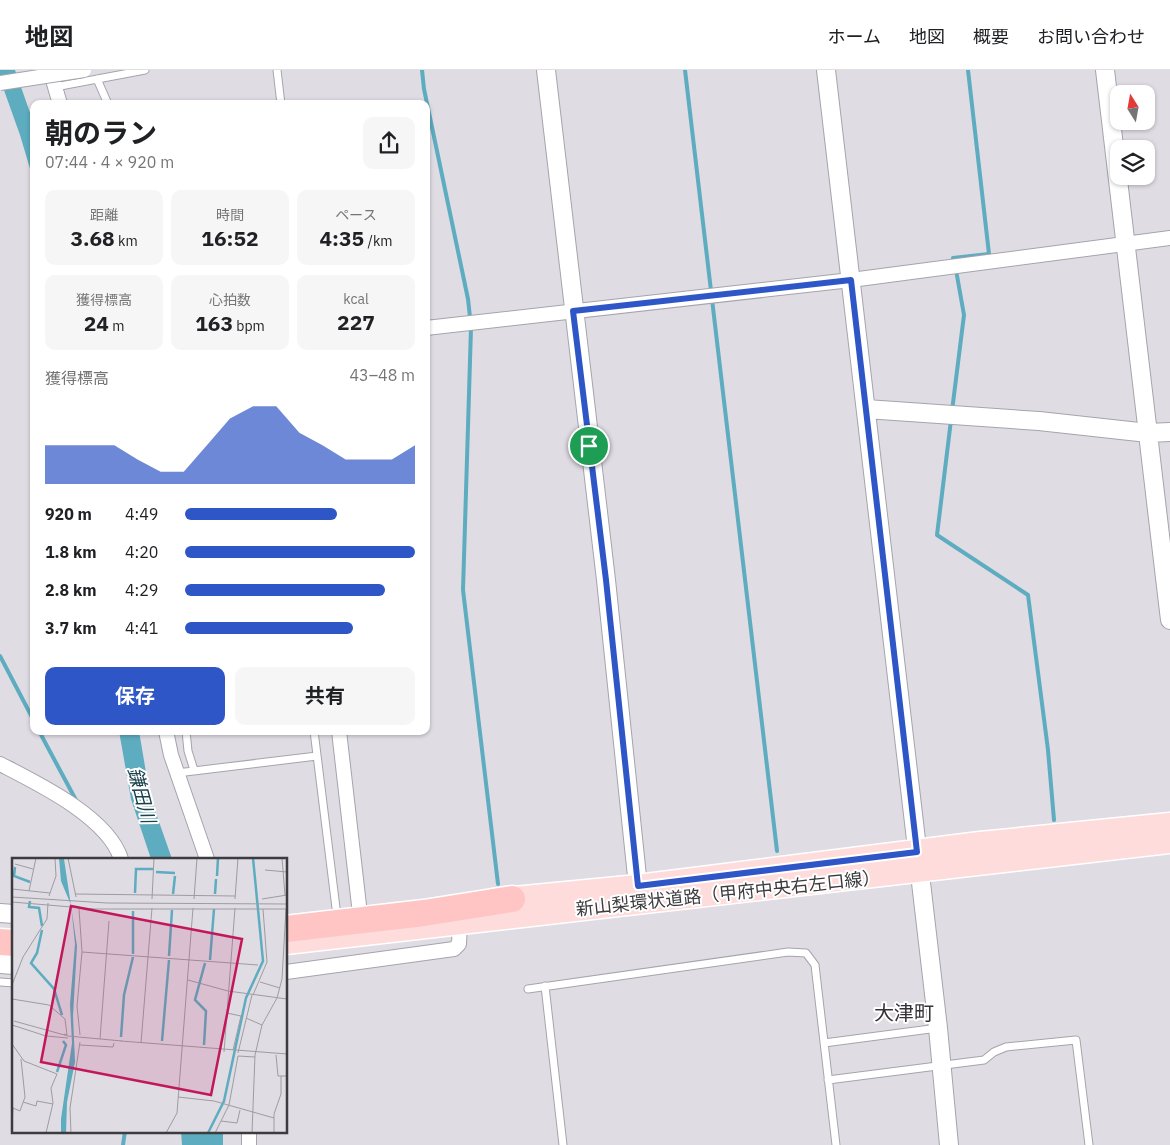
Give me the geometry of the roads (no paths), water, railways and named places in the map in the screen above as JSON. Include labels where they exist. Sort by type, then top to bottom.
[{"type":"highway","points":[[288,929],[424,913],[512,899]]},
{"type":"main road","name":"新山梨環状道路（甲府中央右左口線）","points":[[288,943],[460,923],[918,862],[980,843],[1170,824]]},
{"type":"main road","name":"新山梨環状道路（甲府中央右左口線）","points":[[288,921],[638,886],[1170,842]]},
{"type":"street","points":[[0,83],[84,70]]},
{"type":"street","points":[[546,70],[606,580],[638,886]]},
{"type":"street","points":[[826,70],[950,1145]]},
{"type":"street","points":[[1105,70],[1148,433],[1168,582],[1170,620]]},
{"type":"street","points":[[54,83],[59,100]]},
{"type":"street","points":[[430,328],[851,280],[1170,238]]},
{"type":"street","points":[[866,409],[1039,421],[1148,433],[1170,432]]},
{"type":"street","points":[[167,735],[177,773],[206,858]]},
{"type":"street","points":[[339,735],[360,914]]},
{"type":"street","points":[[0,764],[57,794],[103,829],[118,850],[121,858]]},
{"type":"street","points":[[288,972],[454,949],[459,944],[460,923]]},
{"type":"street","points":[[249,1132],[249,1145]]},
{"type":"lane","points":[[54,83],[97,79],[145,70]]},
{"type":"lane","points":[[277,70],[281,100]]},
{"type":"lane","points":[[97,79],[106,100]]},
{"type":"lane","points":[[186,735],[188,751],[194,770]]},
{"type":"lane","points":[[314,735],[337,916]]},
{"type":"lane","points":[[177,773],[317,756]]},
{"type":"lane","points":[[528,989],[788,952],[806,953],[815,965],[836,1145]]},
{"type":"lane","points":[[545,986],[563,1145]]},
{"type":"lane","points":[[824,1043],[938,1028]]},
{"type":"lane","points":[[828,1080],[984,1060],[994,1052],[1006,1047],[1076,1040],[1089,1145]]},
{"type":"water","points":[[0,70],[15,70],[30,113],[30,169],[20,135],[0,79]]},
{"type":"water","name":"鎌田川","points":[[120,735],[140,735],[150,796],[172,858],[151,858],[131,799]]},
{"type":"water","points":[[181,1132],[223,1132],[223,1145],[182,1145]]},
{"type":"waterway","points":[[422,70],[426,100]]},
{"type":"waterway","points":[[685,70],[777,851]]},
{"type":"waterway","points":[[953,258],[989,254],[968,70]]},
{"type":"waterway","points":[[430,118],[468,299],[470,317]]},
{"type":"waterway","points":[[952,411],[964,315],[956,270]]},
{"type":"waterway","points":[[471,328],[463,590],[498,884]]},
{"type":"waterway","points":[[951,420],[937,535],[1028,595],[1048,750],[1054,820]]},
{"type":"waterway","points":[[0,656],[30,713]]},
{"type":"waterway","points":[[41,735],[77,802]]},
{"type":"waterway","points":[[123,1145],[125,1132]]},
{"type":"district","name":"大津町","points":[[904,1012]]}]
